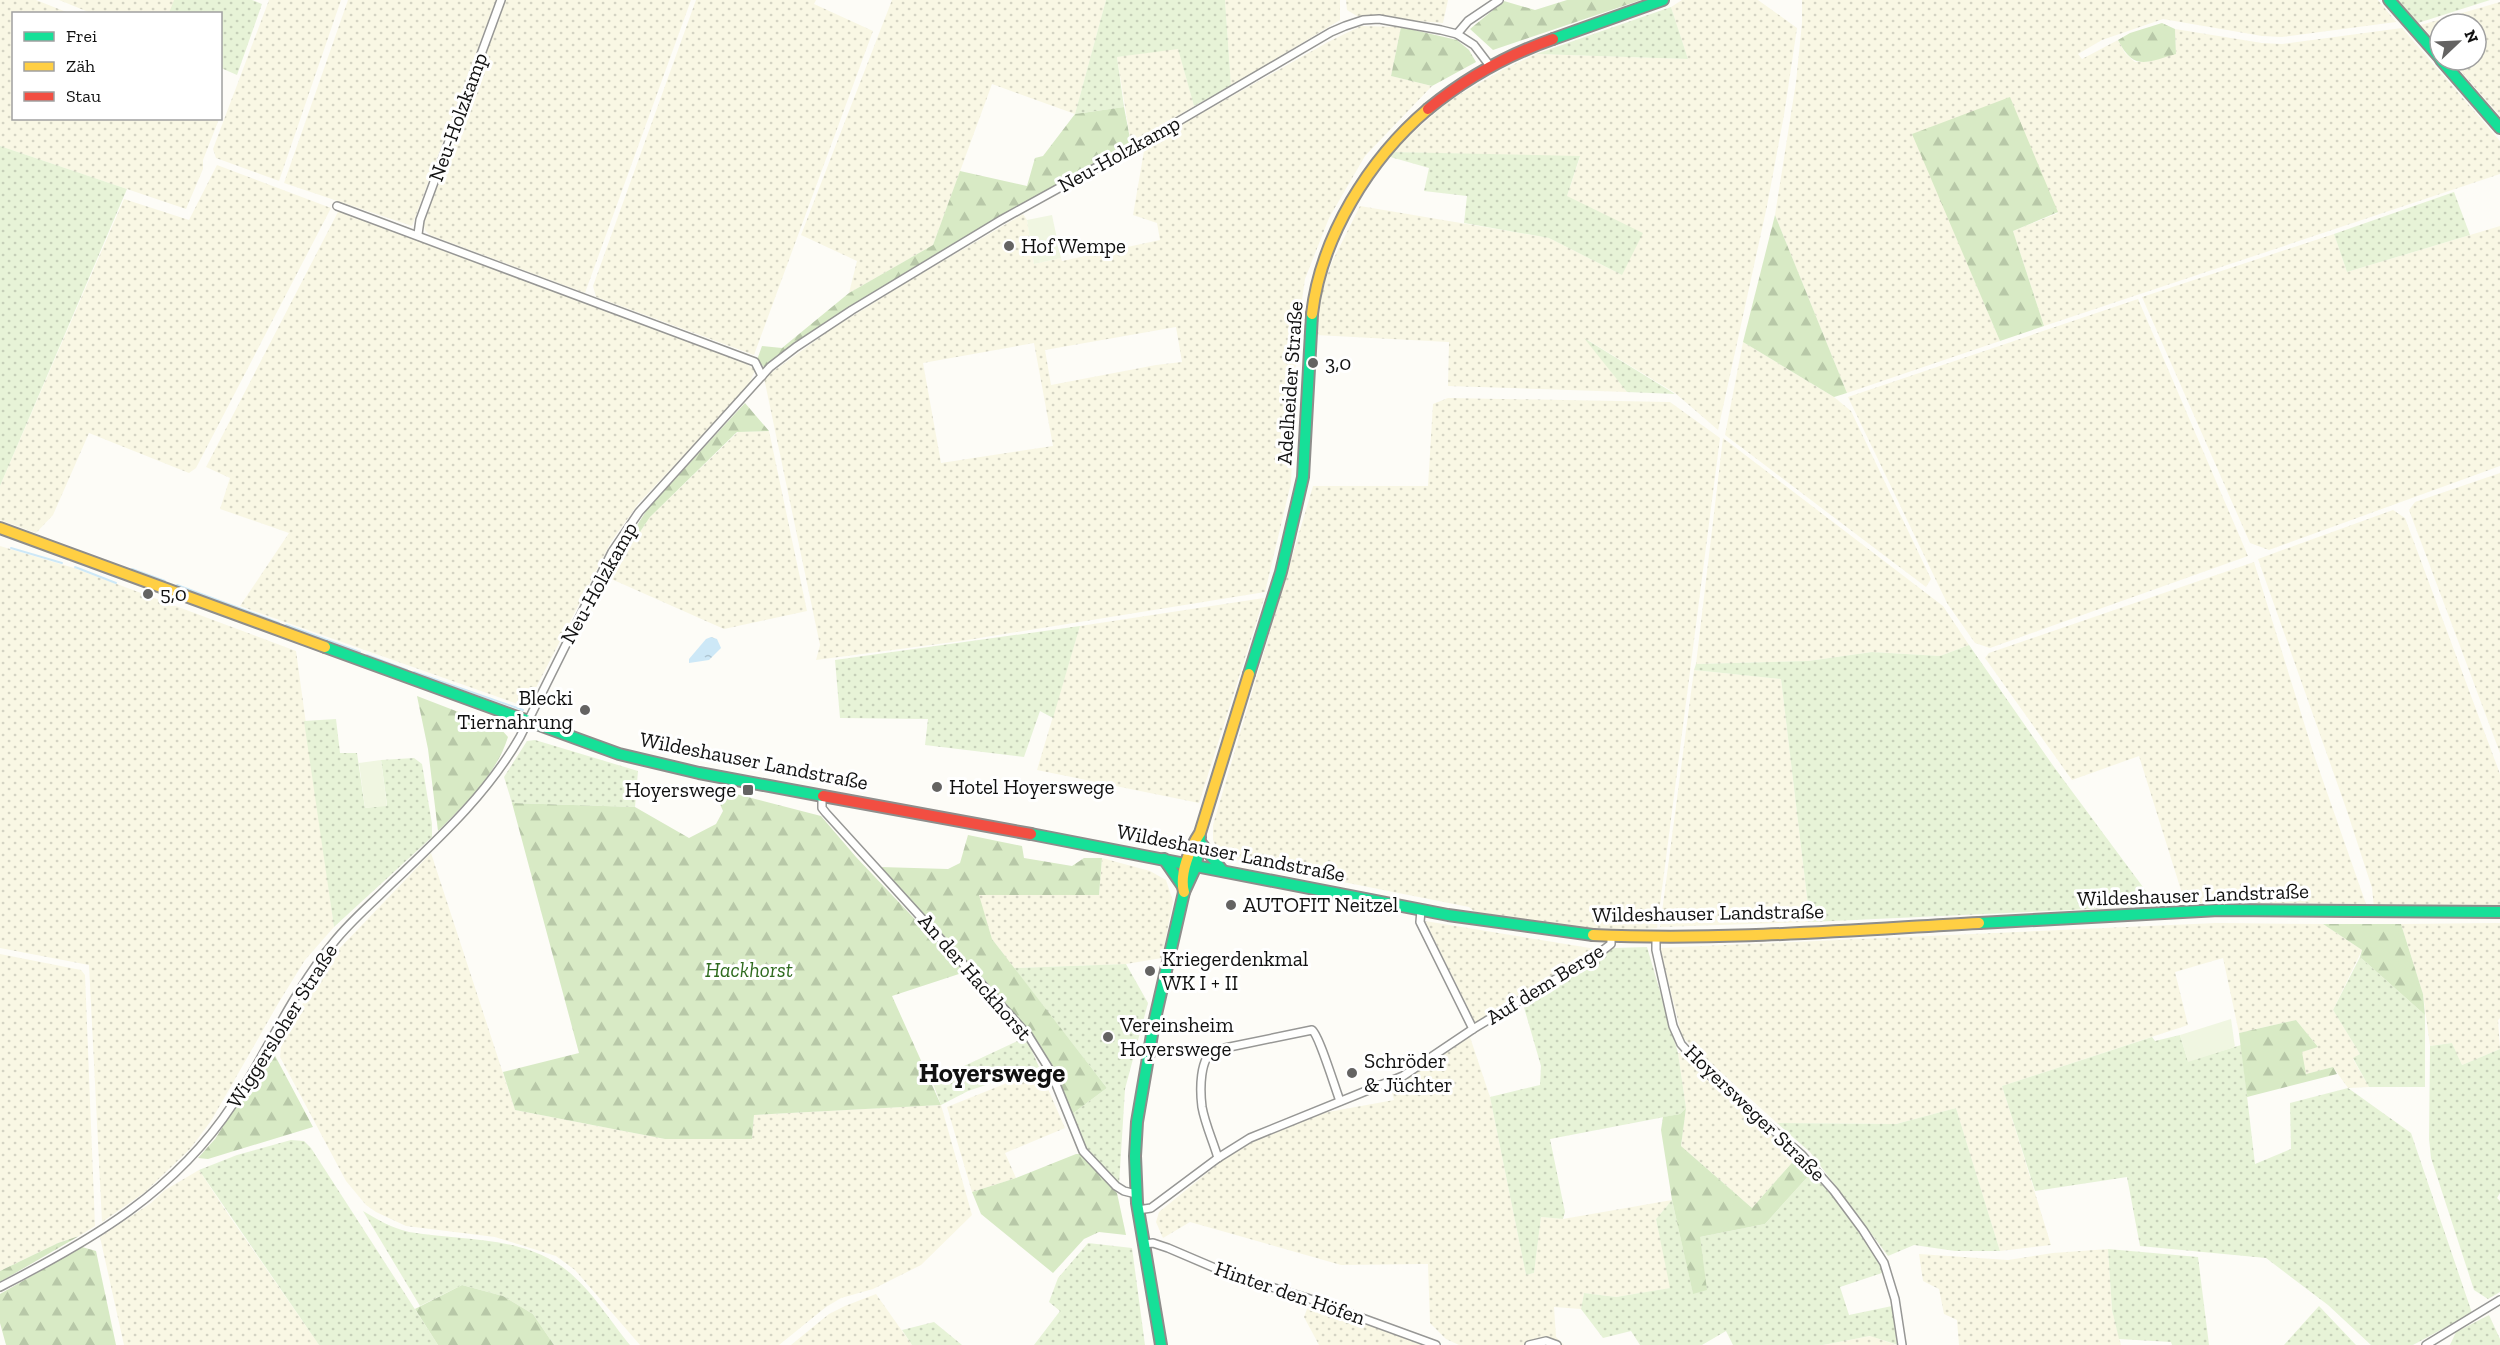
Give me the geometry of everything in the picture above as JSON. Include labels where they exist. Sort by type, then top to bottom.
[{"type":"main road","name":"Adelheider Straße","points":[[1161,1345],[1136,1194],[1135,1156],[1144,1073],[1183,889],[1290,548],[1303,479],[1308,360],[1314,293],[1333,239],[1360,187],[1393,143],[1424,111],[1455,87],[1490,66],[1522,51],[1630,15],[1663,0]]},
{"type":"main road","points":[[2390,0],[2428,44]]},
{"type":"main road","points":[[2452,72],[2500,128]]},
{"type":"main road","name":"Wildeshauser Landstraße","points":[[0,528],[526,722],[619,754],[699,773],[1484,921],[1585,935],[1656,938],[2219,910],[2500,912]]},
{"type":"main road","points":[[1200,838],[1222,870]]},
{"type":"main road","points":[[1164,859],[1183,889]]},
{"type":"street","name":"Neu-Holzkamp","points":[[418,234],[420,220],[501,0]]},
{"type":"street","points":[[1457,34],[1468,21],[1499,0]]},
{"type":"street","name":"Neu-Holzkamp","points":[[526,722],[612,552],[657,491],[695,453],[770,367],[796,347],[951,250],[1331,32],[1362,20],[1379,20],[1457,34],[1474,45],[1490,66]]},
{"type":"street","points":[[337,206],[418,234],[754,362],[762,376]]},
{"type":"street","name":"Wiggersloher Straße","points":[[0,1287],[96,1233],[147,1199],[191,1159],[211,1136],[234,1103],[300,989],[333,943],[479,797],[503,767],[526,722]]},
{"type":"street","name":"An der Hackhorst","points":[[822,795],[822,808],[826,813],[1028,1035],[1051,1072],[1083,1151],[1116,1186],[1136,1194]]},
{"type":"street","name":"Auf dem Berge","points":[[1421,910],[1420,922],[1473,1029]]},
{"type":"street","name":"Auf dem Berge","points":[[1138,1210],[1151,1208],[1218,1158],[1250,1138],[1402,1076],[1473,1029],[1602,951],[1611,944],[1611,936]]},
{"type":"street","name":"Hoyersweger Straße","points":[[1656,938],[1658,961],[1673,1026],[1681,1044],[1705,1071],[1802,1155],[1834,1191],[1863,1230],[1884,1263],[1896,1304],[1902,1345]]},
{"type":"street","points":[[1218,1158],[1202,1107],[1203,1062],[1209,1053],[1215,1050],[1312,1030],[1317,1034],[1340,1101]]},
{"type":"street","name":"Hinter den Höfen","points":[[1144,1244],[1153,1243],[1168,1248],[1229,1274],[1307,1298],[1436,1345]]},
{"type":"street","points":[[2426,1345],[2500,1300]]},
{"type":"street","points":[[1529,1345],[1546,1341],[1557,1345]]},
{"type":"shaded area","points":[[0,0],[36,0],[66,12],[12,12],[12,120],[219,120],[203,160],[203,169],[186,209],[0,146]]},
{"type":"shaded area","points":[[59,0],[175,0],[171,12],[89,12]]},
{"type":"shaded area","points":[[269,0],[341,0],[279,181],[216,158],[213,149]]},
{"type":"shaded area","points":[[348,0],[496,0],[412,226],[284,183]]},
{"type":"shaded area","points":[[505,0],[691,0],[585,293],[430,235],[425,230],[423,222]]},
{"type":"shaded area","points":[[696,0],[816,0],[814,4],[873,31],[754,355],[596,297],[593,286]]},
{"type":"shaded area","points":[[892,0],[1106,0],[1075,114],[992,84],[933,245],[849,293],[857,261],[801,235]]},
{"type":"shaded area","points":[[1225,0],[1340,0],[1340,20],[1231,86]]},
{"type":"shaded area","points":[[1346,0],[1448,0],[1443,23],[1357,16],[1347,10]]},
{"type":"shaded area","points":[[1682,0],[1758,0],[1797,28],[1767,206],[1718,430],[1675,393],[1586,339],[1627,392],[1448,386],[1449,342],[1315,335],[1318,302],[1332,262],[1360,206],[1549,238],[1622,275],[1567,196],[1580,157],[1391,152],[1450,100],[1504,69],[1536,54],[1688,59],[1671,7]]},
{"type":"shaded area","points":[[1802,0],[2378,0],[2396,22],[2282,37],[2262,36],[2163,19],[2102,40],[2078,54],[2082,59],[2118,40],[2125,53],[2135,62],[2146,62],[2176,53],[2175,29],[2282,44],[2402,28],[2428,58],[2428,72],[2440,72],[2500,141],[2500,174],[2044,326],[2013,231],[2058,213],[1913,134],[2000,341],[1847,393],[1775,215],[1796,82]]},
{"type":"shaded area","points":[[2500,2],[2500,116],[2462,72],[2488,72],[2488,12],[2466,12]]},
{"type":"shaded area","points":[[2428,23],[2428,33],[2421,25]]},
{"type":"shaded area","points":[[1361,26],[1401,27],[1391,76],[1432,86],[1365,156],[1329,218],[1305,279],[1297,335],[1291,483],[1265,592],[961,641],[816,660],[820,645],[764,378],[830,330],[1023,214],[1027,220],[1034,264],[1061,258],[1062,261],[1160,240],[1157,223],[1133,215],[1145,145],[1328,42]],"holes":[[[1176,327],[1182,362],[1051,385],[1045,350]],[[1034,343],[1053,446],[941,463],[923,363]]]},
{"type":"shaded area","points":[[1178,48],[1194,106],[1131,144],[1117,57]]},
{"type":"shaded area","points":[[217,165],[331,208],[196,468],[189,473],[89,433],[53,515],[36,533],[0,520],[0,486],[124,199],[189,220]]},
{"type":"shaded area","points":[[339,210],[743,361],[755,370],[748,387],[638,504],[611,542],[526,707],[240,606],[289,533],[220,509],[230,478],[206,467]]},
{"type":"shaded area","points":[[2500,226],[2500,466],[2269,550],[2250,543],[2142,297],[2334,234],[2347,272]]},
{"type":"shaded area","points":[[2138,299],[2248,556],[1990,648],[1975,643],[1947,603],[1848,397]]},
{"type":"shaded area","points":[[1743,342],[1834,397],[1851,411],[1931,579],[1926,587],[1725,435]]},
{"type":"shaded area","points":[[1448,398],[1670,402],[1720,438],[1657,928],[1632,930],[1572,927],[1475,912],[1469,907],[1267,867],[1224,856],[1213,840],[1213,825],[1313,486],[1428,486],[1433,404]]},
{"type":"shaded area","points":[[769,431],[807,611],[724,629],[609,578],[650,517],[738,432]]},
{"type":"shaded area","points":[[1723,438],[1943,606],[1969,645],[1940,656],[1872,652],[1808,661],[1696,664]]},
{"type":"shaded area","points":[[2500,473],[2500,753],[2409,510],[2415,502]]},
{"type":"shaded area","points":[[2393,510],[2405,518],[2500,774],[2500,908],[2374,908],[2372,888],[2347,811],[2258,559]]},
{"type":"shaded area","points":[[0,546],[74,568],[296,651],[334,927],[305,960],[211,1121],[190,1149],[144,1193],[102,1222],[89,965],[0,948]]},
{"type":"shaded area","points":[[2254,562],[2314,755],[2366,904],[2185,903],[2139,756],[2072,780],[1985,658],[1989,653]]},
{"type":"shaded area","points":[[1264,598],[1199,803],[1037,770],[1080,626]]},
{"type":"shaded area","points":[[1694,670],[1781,679],[1810,922],[1660,927]]},
{"type":"shaded area","points":[[431,853],[515,1110],[665,1139],[752,1139],[754,1115],[941,1105],[972,1215],[921,1265],[873,1289],[841,1298],[826,1307],[779,1345],[640,1345],[575,1270],[556,1256],[495,1237],[406,1226],[376,1212],[366,1205],[346,1181],[280,1057],[281,1047],[297,1013],[337,951]]},
{"type":"shaded area","points":[[1102,858],[1150,871],[1166,880],[1173,901],[1162,958],[1126,964],[1014,968],[992,939],[978,894],[1099,895]]},
{"type":"shaded area","points":[[1425,921],[1596,949],[1476,1024]]},
{"type":"shaded area","points":[[2216,923],[2323,924],[2362,950],[2333,1010],[2360,1054],[2353,1059],[2369,1087],[2348,1088],[2333,1067],[2306,1074],[2301,1052],[2318,1047],[2296,1020],[2239,1033],[2223,958],[2175,972],[2188,1025],[2002,1086],[2051,1245],[2000,1251],[1956,1108],[1896,1124],[1777,1123],[1682,1037],[1660,948]]},
{"type":"shaded area","points":[[2500,923],[2500,1018],[2498,1020],[2500,1049],[2462,1065],[2452,1043],[2430,1046],[2423,994],[2401,924]]},
{"type":"shaded area","points":[[0,954],[81,970],[85,975],[95,1226],[79,1236],[58,1243],[0,1271]]},
{"type":"shaded area","points":[[1470,1037],[1490,1097],[1526,1275],[1534,1273],[1541,1217],[1563,1219],[1672,1200],[1656,1219],[1671,1288],[1616,1297],[1584,1293],[1581,1309],[1554,1307],[1556,1337],[1564,1345],[1459,1345],[1446,1339],[1430,1323],[1428,1264],[1341,1265],[1190,1222],[1163,1238],[1156,1222],[1159,1212],[1234,1151],[1291,1124],[1328,1112],[1394,1100],[1390,1085],[1408,1078]]},
{"type":"shaded area","points":[[1678,1053],[1683,1053],[1798,1156],[1752,1208],[1681,1146],[1686,1108]]},
{"type":"shaded area","points":[[1041,1073],[1065,1128],[1005,1153],[1016,1178],[972,1192],[947,1107],[1012,1081]]},
{"type":"shaded area","points":[[199,1170],[319,1345],[124,1345],[100,1237],[151,1203],[165,1190]]},
{"type":"shaded area","points":[[2108,1249],[2112,1310],[2121,1345],[1959,1345],[1957,1320],[1944,1314],[1939,1289],[1923,1281],[1919,1254],[2008,1260],[2053,1253]]},
{"type":"shaded area","points":[[876,1294],[912,1345],[791,1345],[829,1314]]},
{"type":"shaded area","points":[[1310,1301],[1422,1345],[1319,1345],[1304,1317]]},
{"type":"shaded area","points":[[1871,1336],[1896,1345],[1823,1345]]},
{"type":"green space","points":[[174,0],[252,0],[262,4],[237,75],[222,68],[222,12],[169,12]]},
{"type":"green space","points":[[1106,0],[1225,0],[1231,86],[1194,106],[1178,49],[1117,57],[1124,107],[1075,114]]},
{"type":"green space","points":[[1567,0],[1641,0],[1493,50],[1470,29],[1504,1],[1535,10]]},
{"type":"green space","points":[[2398,0],[2490,0],[2452,12],[2428,12],[2428,20],[2418,23]]},
{"type":"green space","points":[[1671,7],[1688,59],[1536,54]]},
{"type":"green space","points":[[2162,23],[2175,29],[2176,54],[2149,62],[2136,61],[2124,50],[2118,40],[2130,33]]},
{"type":"green space","points":[[1401,27],[1457,40],[1469,50],[1476,62],[1432,86],[1391,76]]},
{"type":"green space","points":[[2010,97],[2058,212],[2013,231],[2044,326],[2000,341],[1912,134]]},
{"type":"green space","points":[[1124,107],[1131,144],[940,253],[852,307],[765,368],[757,360],[762,346],[782,348],[849,293],[933,245],[960,171],[1027,186],[1035,158],[1043,156],[1075,114]]},
{"type":"green space","points":[[0,146],[127,189],[0,486]]},
{"type":"green space","points":[[1391,152],[1580,156],[1567,196],[1643,233],[1622,275],[1549,238],[1464,223],[1467,196],[1424,191],[1429,168],[1387,156]]},
{"type":"green space","points":[[2454,192],[2470,235],[2347,272],[2334,234]]},
{"type":"green space","points":[[1052,215],[1061,258],[1034,264],[1027,220]]},
{"type":"green space","points":[[1775,215],[1847,393],[1834,397],[1743,342]]},
{"type":"green space","points":[[1584,338],[1675,394],[1627,392]]},
{"type":"green space","points":[[745,403],[769,431],[737,432],[650,517],[609,578],[605,576],[648,508]]},
{"type":"green space","points":[[1080,626],[1053,718],[1040,711],[1024,757],[925,745],[928,719],[840,718],[835,660]]},
{"type":"green space","points":[[1969,645],[2054,767],[2157,906],[1810,922],[1781,679],[1694,670],[1696,664],[1808,661],[1872,652],[1940,656]]},
{"type":"green space","points":[[417,696],[500,728],[508,737],[503,751],[488,776],[438,831],[428,749]]},
{"type":"green space","points":[[336,719],[340,753],[357,753],[365,808],[387,805],[381,760],[414,758],[422,764],[432,837],[334,927],[304,721]]},
{"type":"green space","points":[[535,740],[638,771],[635,807],[512,803],[504,777],[527,741]]},
{"type":"green space","points":[[381,760],[387,806],[365,808],[359,763]]},
{"type":"green space","name":"Hackhorst","points":[[713,788],[821,816],[856,857],[965,972],[892,996],[941,1105],[754,1115],[752,1139],[665,1139],[515,1110],[503,1072],[579,1053],[512,803],[635,807],[689,838],[716,824],[723,811]]},
{"type":"green space","points":[[968,835],[1022,846],[1024,858],[1072,866],[1084,858],[1102,858],[1099,895],[979,895],[992,939],[1107,1088],[1072,1114],[1052,1068],[1031,1032],[880,867],[948,869],[960,863]]},
{"type":"green space","points":[[2323,924],[2401,924],[2423,994],[2425,1015],[2360,957],[2362,950]]},
{"type":"green space","points":[[1647,947],[1678,1053],[1686,1108],[1680,1114],[1550,1139],[1565,1212],[1563,1219],[1541,1217],[1534,1273],[1526,1275],[1490,1097],[1540,1085],[1541,1066],[1523,1004],[1614,948]]},
{"type":"green space","points":[[2360,957],[2425,1015],[2425,1087],[2369,1087],[2353,1058],[2360,1054],[2333,1010]]},
{"type":"green space","points":[[1126,964],[1148,1003],[1125,1089],[1119,1185],[1085,1149],[1072,1114],[1107,1088],[1014,968]]},
{"type":"green space","points":[[2231,1019],[2235,1047],[2188,1062],[2180,1035]]},
{"type":"green space","points":[[2296,1020],[2318,1047],[2302,1052],[2306,1074],[2333,1067],[2337,1074],[2247,1097],[2239,1033]]},
{"type":"green space","points":[[2180,1035],[2188,1061],[2241,1045],[2255,1164],[2291,1149],[2290,1103],[2348,1088],[2411,1133],[2472,1313],[2413,1345],[2371,1345],[2328,1305],[2266,1258],[2140,1246],[2127,1177],[2035,1191],[2002,1086],[2152,1037],[2155,1041]]},
{"type":"green space","points":[[1026,1037],[1039,1067],[968,1091],[941,1105],[932,1081]]},
{"type":"green space","points":[[2452,1043],[2462,1065],[2500,1049],[2500,1193],[2497,1198],[2500,1201],[2500,1292],[2488,1299],[2474,1290],[2431,1158],[2429,1139],[2430,1046]]},
{"type":"green space","points":[[272,1050],[313,1127],[208,1159],[198,1158],[215,1139]]},
{"type":"green space","points":[[1686,1108],[1681,1146],[1752,1208],[1798,1156],[1812,1172],[1765,1224],[1700,1237],[1707,1290],[1693,1294],[1672,1200],[1661,1130],[1663,1117],[1680,1114]]},
{"type":"green space","points":[[1956,1108],[2000,1251],[1955,1251],[1914,1245],[1888,1256],[1810,1152],[1777,1123],[1896,1124]]},
{"type":"green space","points":[[291,1140],[304,1141],[311,1148],[438,1345],[319,1345],[199,1170],[237,1155]]},
{"type":"green space","points":[[1076,1154],[1082,1154],[1117,1193],[1126,1235],[1099,1232],[1084,1239],[1053,1273],[981,1214],[972,1192],[1016,1178]]},
{"type":"green space","points":[[1812,1172],[1860,1229],[1885,1272],[1840,1287],[1849,1315],[1892,1306],[1898,1345],[1870,1336],[1823,1345],[1733,1345],[1726,1331],[1702,1345],[1640,1345],[1631,1331],[1603,1338],[1581,1309],[1584,1293],[1616,1297],[1670,1288],[1656,1219],[1672,1200],[1693,1293],[1700,1237],[1765,1224]]},
{"type":"green space","points":[[363,1211],[380,1221],[409,1232],[501,1243],[519,1247],[553,1261],[585,1288],[630,1345],[554,1345],[533,1314],[503,1296],[462,1285],[420,1306]]},
{"type":"green space","points":[[79,1236],[0,1282],[0,1271],[58,1243]]},
{"type":"green space","points":[[1088,1243],[1132,1248],[1145,1345],[1034,1345],[1060,1311],[1049,1302],[1058,1278]]},
{"type":"green space","points":[[82,1247],[96,1251],[116,1345],[6,1345],[0,1323],[0,1294]]},
{"type":"green space","points":[[2108,1249],[2198,1257],[2209,1345],[2172,1345],[2171,1342],[2119,1339],[2112,1310]]},
{"type":"green space","points":[[462,1285],[503,1296],[533,1314],[554,1345],[438,1345],[415,1309]]},
{"type":"green space","points":[[2319,1306],[2356,1345],[2284,1345]]},
{"type":"green space","points":[[2489,1315],[2500,1339],[2500,1345],[2450,1345],[2456,1332]]},
{"type":"green space","points":[[934,1322],[962,1345],[912,1345],[902,1330]]},
{"type":"water","points":[[711,637],[717,639],[721,648],[709,660],[689,663],[689,659],[706,639]]},
{"type":"waterway","points":[[11,548],[62,563]]},
{"type":"waterway","points":[[75,567],[116,583]]},
{"type":"waterway","points":[[132,569],[165,581]]},
{"type":"waterway","points":[[177,585],[279,623]]},
{"type":"waterway","points":[[286,625],[360,652]]},
{"type":"waterway","points":[[367,655],[407,670]]},
{"type":"waterway","points":[[414,672],[523,710]]},
{"type":"traffic: fast","points":[[1553,39],[1663,0]]},
{"type":"traffic: fast","points":[[2389,0],[2428,44]]},
{"type":"traffic: fast","points":[[2451,72],[2500,128]]},
{"type":"traffic: fast","points":[[1249,674],[1281,572],[1303,477],[1312,314]]},
{"type":"traffic: fast","points":[[325,647],[619,754],[699,773],[823,796]]},
{"type":"traffic: fast","points":[[1031,834],[1448,915],[1593,935]]},
{"type":"traffic: fast","points":[[1161,1345],[1137,1203],[1135,1156],[1137,1122],[1154,1023],[1184,892],[1196,866],[1200,837]]},
{"type":"traffic: fast","points":[[1200,842],[1222,870]]},
{"type":"traffic: fast","points":[[1164,859],[1182,885]]},
{"type":"traffic: fast","points":[[1979,923],[2219,910],[2500,912]]},
{"type":"traffic: slow","points":[[1312,314],[1317,285],[1326,257],[1351,201],[1386,151],[1428,109]]},
{"type":"traffic: slow","points":[[0,528],[325,647]]},
{"type":"traffic: slow","points":[[1184,892],[1183,877],[1186,861],[1200,833],[1249,674]]},
{"type":"traffic: slow","points":[[1593,935],[1737,936],[1979,923]]},
{"type":"traffic: jam","points":[[1428,109],[1457,87],[1488,68],[1519,52],[1553,39]]},
{"type":"traffic: jam","points":[[823,796],[1031,834]]},
{"type":"place","name":"Hof Wempe","points":[[1009,246]]},
{"type":"place","name":"3,0","points":[[1313,363]]},
{"type":"place","name":"5,0","points":[[148,594]]},
{"type":"place","name":"Blecki Tiernahrung","points":[[585,710]]},
{"type":"place","name":"Hotel Hoyerswege","points":[[937,787]]},
{"type":"place","name":"Hoyerswege","points":[[748,790]]},
{"type":"place","name":"AUTOFIT Neitzel","points":[[1231,905]]},
{"type":"place","name":"Kriegerdenkmal WK I + II","points":[[1150,971]]},
{"type":"place","name":"Vereinsheim Hoyerswege","points":[[1108,1037]]},
{"type":"place","name":"Schröder & Jüchter","points":[[1352,1073]]},
{"type":"district","name":"Hoyerswege","points":[[992,1073]]}]
